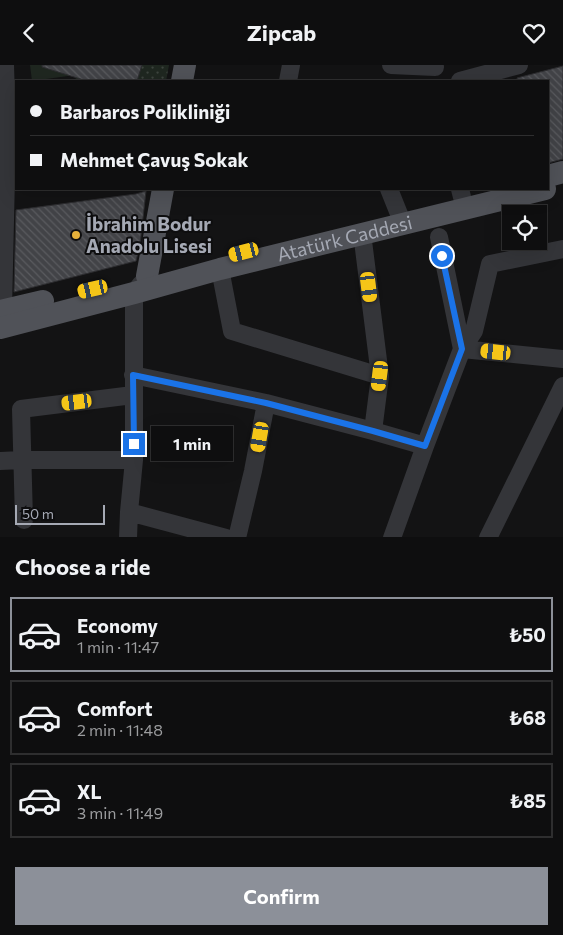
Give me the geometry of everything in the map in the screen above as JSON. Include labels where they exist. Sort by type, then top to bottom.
[{"type":"main road","points":[[182,80],[184,65]]},
{"type":"main road","points":[[549,176],[563,172]]},
{"type":"main road","name":"Atatürk Caddesi","points":[[549,188],[563,184]]},
{"type":"main road","points":[[141,285],[163,190]]},
{"type":"main road","name":"Atatürk Caddesi","points":[[141,285],[399,214],[461,193],[487,190]]},
{"type":"main road","name":"Atatürk Caddesi","points":[[1,316],[220,269],[542,190]]},
{"type":"street","points":[[1,316],[7,131],[5,65]]},
{"type":"street","points":[[288,80],[291,65]]},
{"type":"street","points":[[391,65],[436,71]]},
{"type":"street","points":[[469,80],[519,65]]},
{"type":"street","points":[[389,190],[399,214]]},
{"type":"street","points":[[362,233],[380,376],[373,431]]},
{"type":"street","points":[[439,237],[462,349]]},
{"type":"street","points":[[392,537],[462,349],[474,331],[490,264],[563,249]]},
{"type":"street","points":[[220,269],[232,331],[380,376]]},
{"type":"street","points":[[128,537],[134,460],[133,375],[141,285]]},
{"type":"street","points":[[462,349],[563,359]]},
{"type":"street","points":[[133,375],[266,403],[425,446]]},
{"type":"street","points":[[488,537],[563,386]]},
{"type":"street","points":[[24,521],[21,409],[133,395]]},
{"type":"street","points":[[237,537],[253,471],[266,403]]},
{"type":"street","points":[[0,461],[134,460]]},
{"type":"street","points":[[129,512],[226,537]]},
{"type":"shaded area","points":[[30,65],[74,65],[75,75],[32,80]]},
{"type":"shaded area","points":[[74,65],[169,65],[166,80],[76,80]]},
{"type":"building","points":[[42,65],[142,65],[137,80],[84,80],[42,67]]},
{"type":"building","points":[[563,66],[563,159],[549,163],[549,80],[518,80],[517,78]]},
{"type":"building","name":"İbrahim Bodur Anadolu Lisesi","points":[[146,191],[140,244],[136,261],[14,292],[16,210],[136,194]]},
{"type":"place","name":"İbrahim Bodur Anadolu Lisesi","points":[[76,235]]},
{"type":"route","points":[[134,444],[133,375],[266,403],[425,446],[462,349],[442,256]]}]
